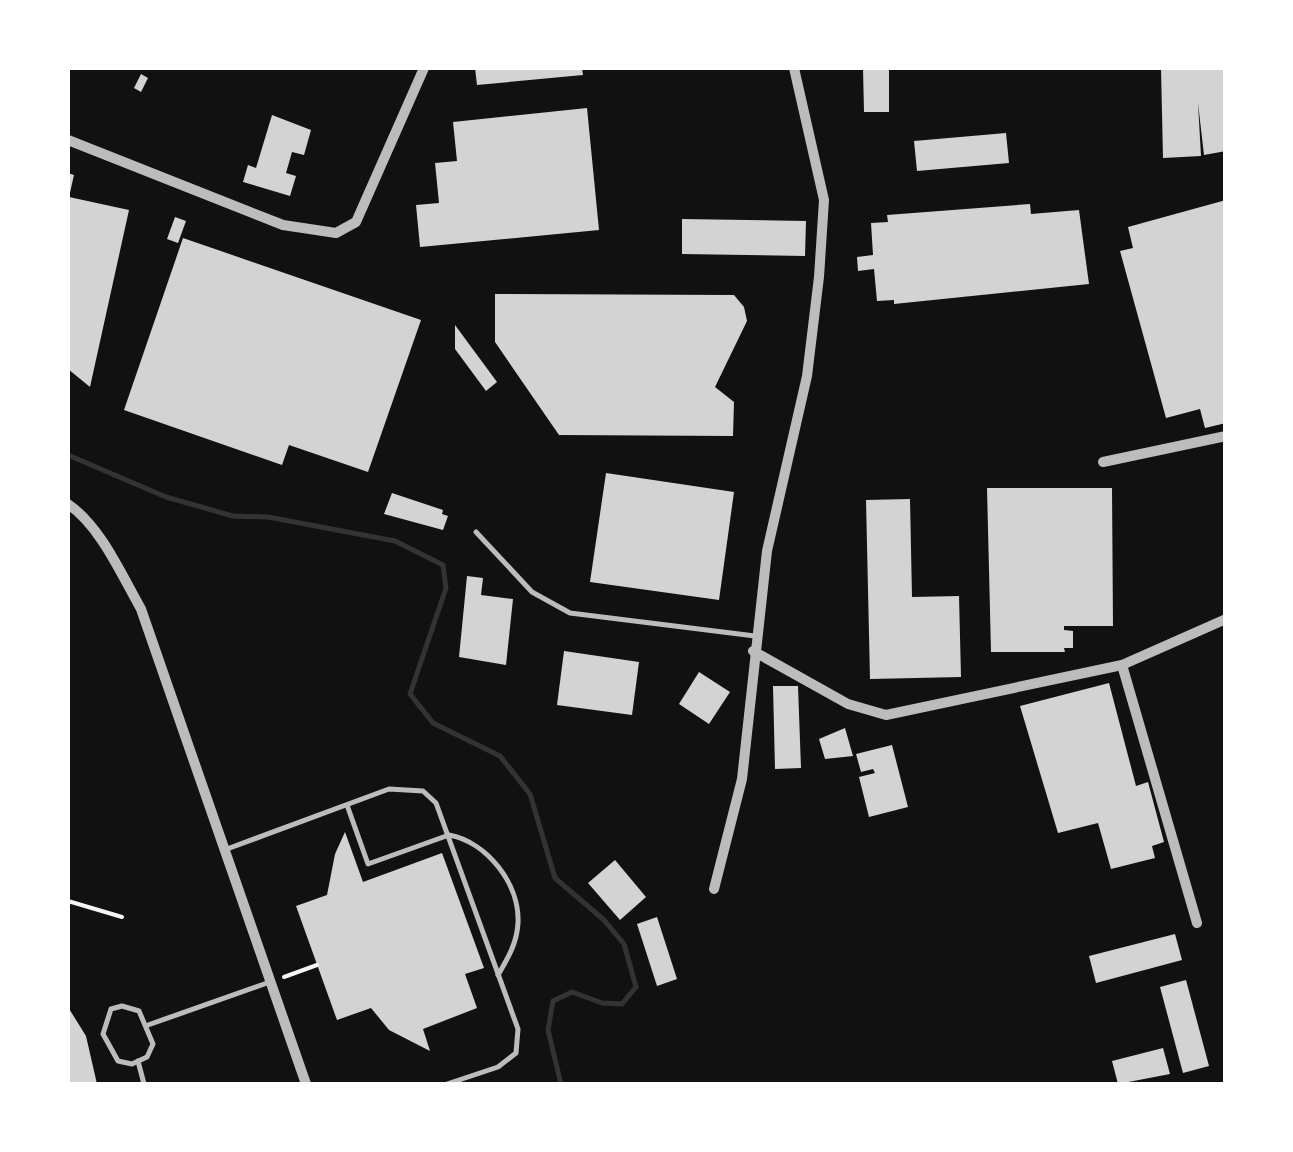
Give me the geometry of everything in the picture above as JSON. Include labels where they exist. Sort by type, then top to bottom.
[{"type":"street","points":[[68,140],[283,224],[336,233],[356,222],[424,68]]},
{"type":"street","points":[[714,889],[742,778],[767,551],[808,376],[824,200],[794,68]]},
{"type":"street","points":[[1103,462],[1226,436]]},
{"type":"street","points":[[68,504],[79,512],[109,554],[142,609],[306,1084]]},
{"type":"street","points":[[753,651],[848,704],[886,715],[1122,666],[1226,619]]},
{"type":"street","points":[[1122,666],[1198,922]]},
{"type":"lane","points":[[476,532],[532,592],[570,613],[755,636]]},
{"type":"lane","points":[[224,850],[390,789],[423,791],[436,803],[518,1030],[516,1053],[498,1068],[447,1084]]},
{"type":"lane","points":[[348,804],[368,864],[449,835],[479,847],[500,868],[512,892],[519,920],[513,949],[498,975]]},
{"type":"lane","points":[[148,1026],[270,982]]},
{"type":"lane","points":[[122,1006],[139,1011],[148,1026],[153,1044],[147,1058],[118,1061],[110,1051],[103,1022],[110,1010],[122,1006]]},
{"type":"lane","points":[[138,1061],[144,1084]]},
{"type":"path","points":[[68,901],[122,917]]},
{"type":"path","points":[[270,982],[317,964]]},
{"type":"building","points":[[475,68],[582,68],[583,75],[477,85]]},
{"type":"building","points":[[863,68],[889,68],[889,112],[864,112]]},
{"type":"building","points":[[1161,68],[1226,68],[1226,151],[1204,155],[1198,103],[1201,156],[1163,158]]},
{"type":"building","points":[[141,74],[148,78],[141,92],[134,88]]},
{"type":"building","points":[[587,108],[599,230],[420,247],[416,205],[439,203],[435,163],[457,161],[453,122]]},
{"type":"building","points":[[272,115],[311,130],[304,155],[292,152],[286,173],[296,176],[290,196],[243,182],[248,165],[256,168]]},
{"type":"building","points":[[1006,133],[1009,163],[917,171],[914,141]]},
{"type":"building","points":[[68,173],[74,175],[69,197],[129,210],[90,387],[68,369]]},
{"type":"building","points":[[1226,200],[1226,423],[1205,428],[1200,409],[1166,418],[1120,251],[1133,248],[1128,227]]},
{"type":"building","points":[[1030,204],[1031,214],[1079,210],[1089,284],[894,304],[894,300],[877,301],[874,269],[858,271],[857,257],[873,255],[871,223],[888,222],[887,215]]},
{"type":"building","points":[[175,217],[186,221],[178,243],[167,239]]},
{"type":"building","points":[[682,219],[806,221],[805,256],[682,254]]},
{"type":"building","points":[[183,238],[421,320],[368,472],[289,445],[282,465],[124,410]]},
{"type":"building","points":[[495,294],[734,295],[744,307],[747,321],[715,387],[734,402],[733,436],[559,435],[495,342]]},
{"type":"building","points":[[455,325],[497,382],[486,391],[455,349]]},
{"type":"building","points":[[606,473],[734,492],[719,600],[590,582]]},
{"type":"building","points":[[987,488],[1112,488],[1113,626],[1064,626],[1064,630],[1073,631],[1073,648],[1064,648],[1065,652],[991,652]]},
{"type":"building","points":[[392,493],[443,510],[442,514],[448,516],[443,530],[384,514]]},
{"type":"building","points":[[910,499],[912,597],[959,596],[961,677],[870,679],[866,500]]},
{"type":"building","points":[[467,576],[483,578],[481,595],[513,599],[506,665],[459,657]]},
{"type":"building","points":[[564,651],[639,662],[632,715],[557,705]]},
{"type":"building","points":[[699,672],[730,692],[709,724],[679,704]]},
{"type":"building","points":[[1109,683],[1136,786],[1148,782],[1164,842],[1152,846],[1155,858],[1111,869],[1098,823],[1058,833],[1020,706]]},
{"type":"building","points":[[773,686],[798,686],[801,768],[775,769]]},
{"type":"building","points":[[845,728],[853,756],[825,759],[819,739]]},
{"type":"building","points":[[892,745],[908,807],[869,817],[859,777],[875,773],[873,769],[861,772],[856,754]]},
{"type":"building","points":[[345,832],[363,882],[442,853],[484,968],[465,974],[477,1008],[423,1029],[430,1051],[389,1030],[371,1008],[337,1020],[296,906],[327,895],[335,854]]},
{"type":"building","points":[[615,860],[646,897],[620,920],[588,883]]},
{"type":"building","points":[[657,917],[677,979],[657,986],[637,924]]},
{"type":"building","points":[[1175,934],[1182,960],[1096,983],[1089,956]]},
{"type":"building","points":[[1186,980],[1209,1066],[1183,1073],[1160,987]]},
{"type":"building","points":[[68,1007],[86,1036],[97,1084],[68,1084]]},
{"type":"building","points":[[1163,1048],[1170,1074],[1118,1084],[1112,1061]]},
{"type":"waterway","points":[[68,455],[166,497],[233,516],[268,517],[395,541],[443,565],[446,588],[410,694],[433,723],[500,756],[530,794],[555,878],[604,920],[624,944],[636,987],[622,1004],[602,1003],[572,992],[553,1001],[548,1030],[561,1084]]}]
